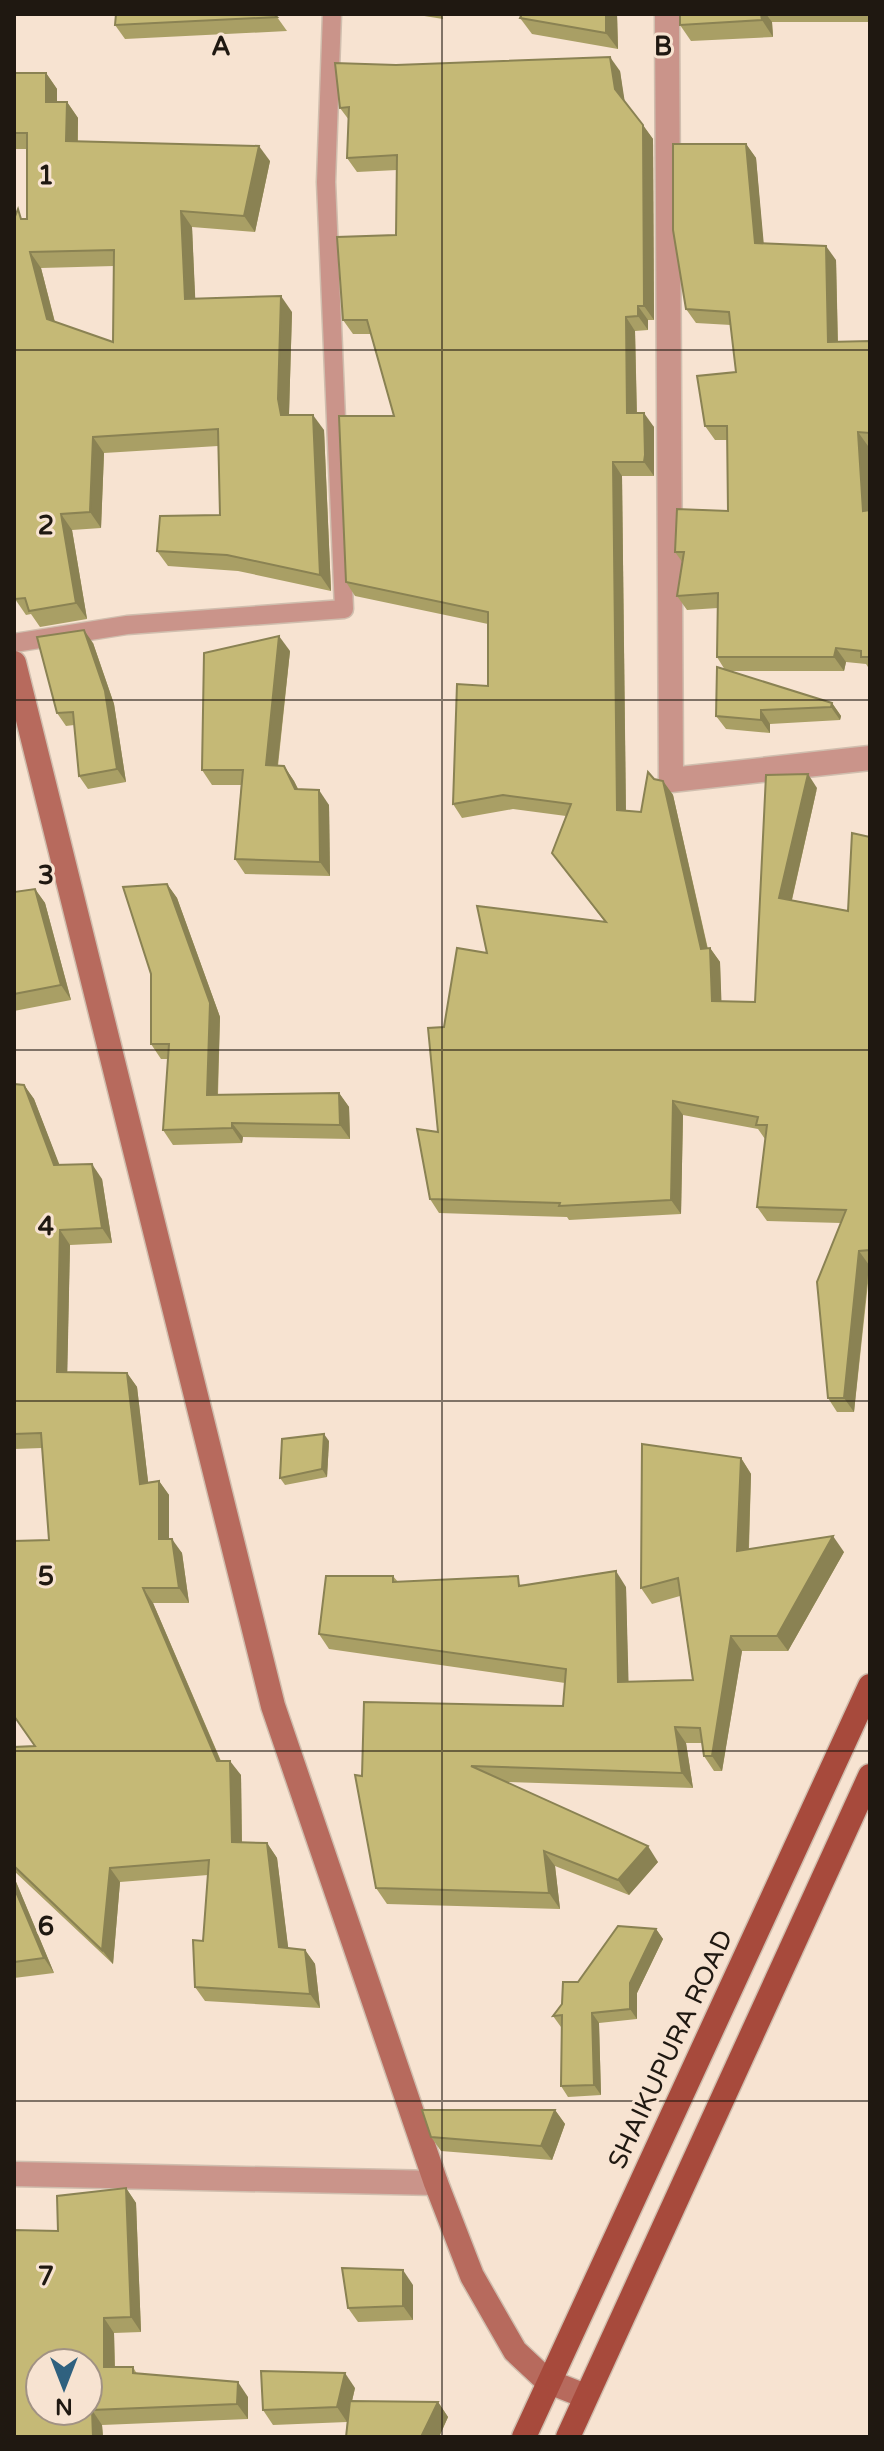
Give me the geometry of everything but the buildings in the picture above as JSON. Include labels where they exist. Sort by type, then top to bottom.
[{"type":"main road","name":"SHAIKUPURA ROAD","points":[[524,2437],[547,2381],[870,1686]]},
{"type":"main road","points":[[568,2437],[870,1776]]},
{"type":"street","points":[[667,14],[671,780],[870,758]]},
{"type":"street","points":[[14,663],[273,1706],[436,2183],[472,2276],[515,2351],[547,2381],[585,2396]]},
{"type":"street","points":[[14,2174],[436,2183]]},
{"type":"lane","points":[[14,643],[127,625],[344,609],[326,182],[332,14]]}]
